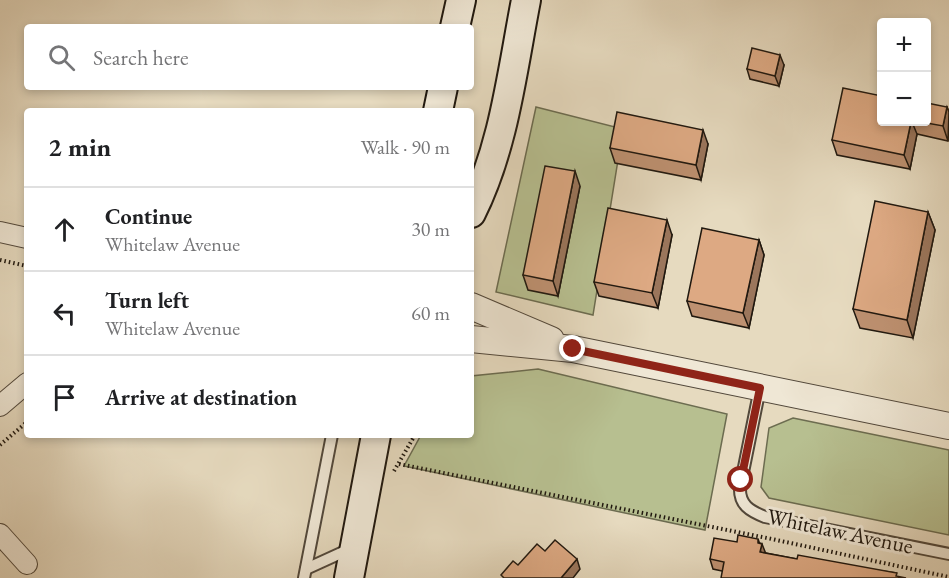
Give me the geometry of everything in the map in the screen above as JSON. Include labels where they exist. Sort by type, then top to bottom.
[{"type":"main road","points":[[456,24],[461,0]]},
{"type":"main road","points":[[474,206],[487,177],[500,131],[526,0]]},
{"type":"main road","points":[[439,108],[442,90]]},
{"type":"main road","points":[[349,578],[355,547],[386,438]]},
{"type":"street","points":[[0,232],[24,237]]},
{"type":"street","points":[[474,307],[573,349]]},
{"type":"street","points":[[474,339],[573,349],[949,426]]},
{"type":"street","points":[[0,406],[24,386]]},
{"type":"street","points":[[0,534],[27,564]]},
{"type":"lane","name":"Whitelaw Avenue","points":[[760,388],[740,487],[741,500],[746,507],[765,517],[949,554]]},
{"type":"lane","points":[[305,573],[331,438]]},
{"type":"lane","points":[[305,573],[355,547]]},
{"type":"path","points":[[0,260],[24,265]]},
{"type":"path","points":[[0,445],[24,425]]},
{"type":"path","points":[[382,453],[949,577]]},
{"type":"green space","points":[[536,107],[623,129],[593,315],[496,292]]},
{"type":"green space","points":[[538,369],[727,414],[705,530],[404,466],[419,438],[474,438],[474,376]]},
{"type":"green space","points":[[793,418],[949,450],[949,535],[769,498],[761,487],[769,428]]},
{"type":"building","points":[[752,48],[780,55],[775,76],[747,69]]},
{"type":"building","points":[[843,88],[877,95],[877,126],[910,126],[904,155],[832,140]]},
{"type":"building","points":[[931,104],[947,107],[943,126],[931,124]]},
{"type":"building","points":[[617,112],[703,130],[696,165],[610,148]]},
{"type":"building","points":[[545,166],[575,171],[553,281],[523,275]]},
{"type":"building","points":[[875,201],[928,212],[907,320],[853,309]]},
{"type":"building","points":[[608,208],[667,220],[652,293],[594,282]]},
{"type":"building","points":[[702,228],[759,240],[743,313],[687,301]]},
{"type":"building","points":[[738,535],[758,539],[758,543],[762,544],[760,552],[797,559],[798,555],[897,573],[896,576],[906,578],[721,578],[724,562],[710,559],[714,538],[737,542]]},
{"type":"building","points":[[555,540],[577,559],[561,578],[504,578],[501,575],[513,561],[518,565],[537,544],[545,551]]},
{"type":"route","points":[[573,349],[760,388],[741,480]]}]
